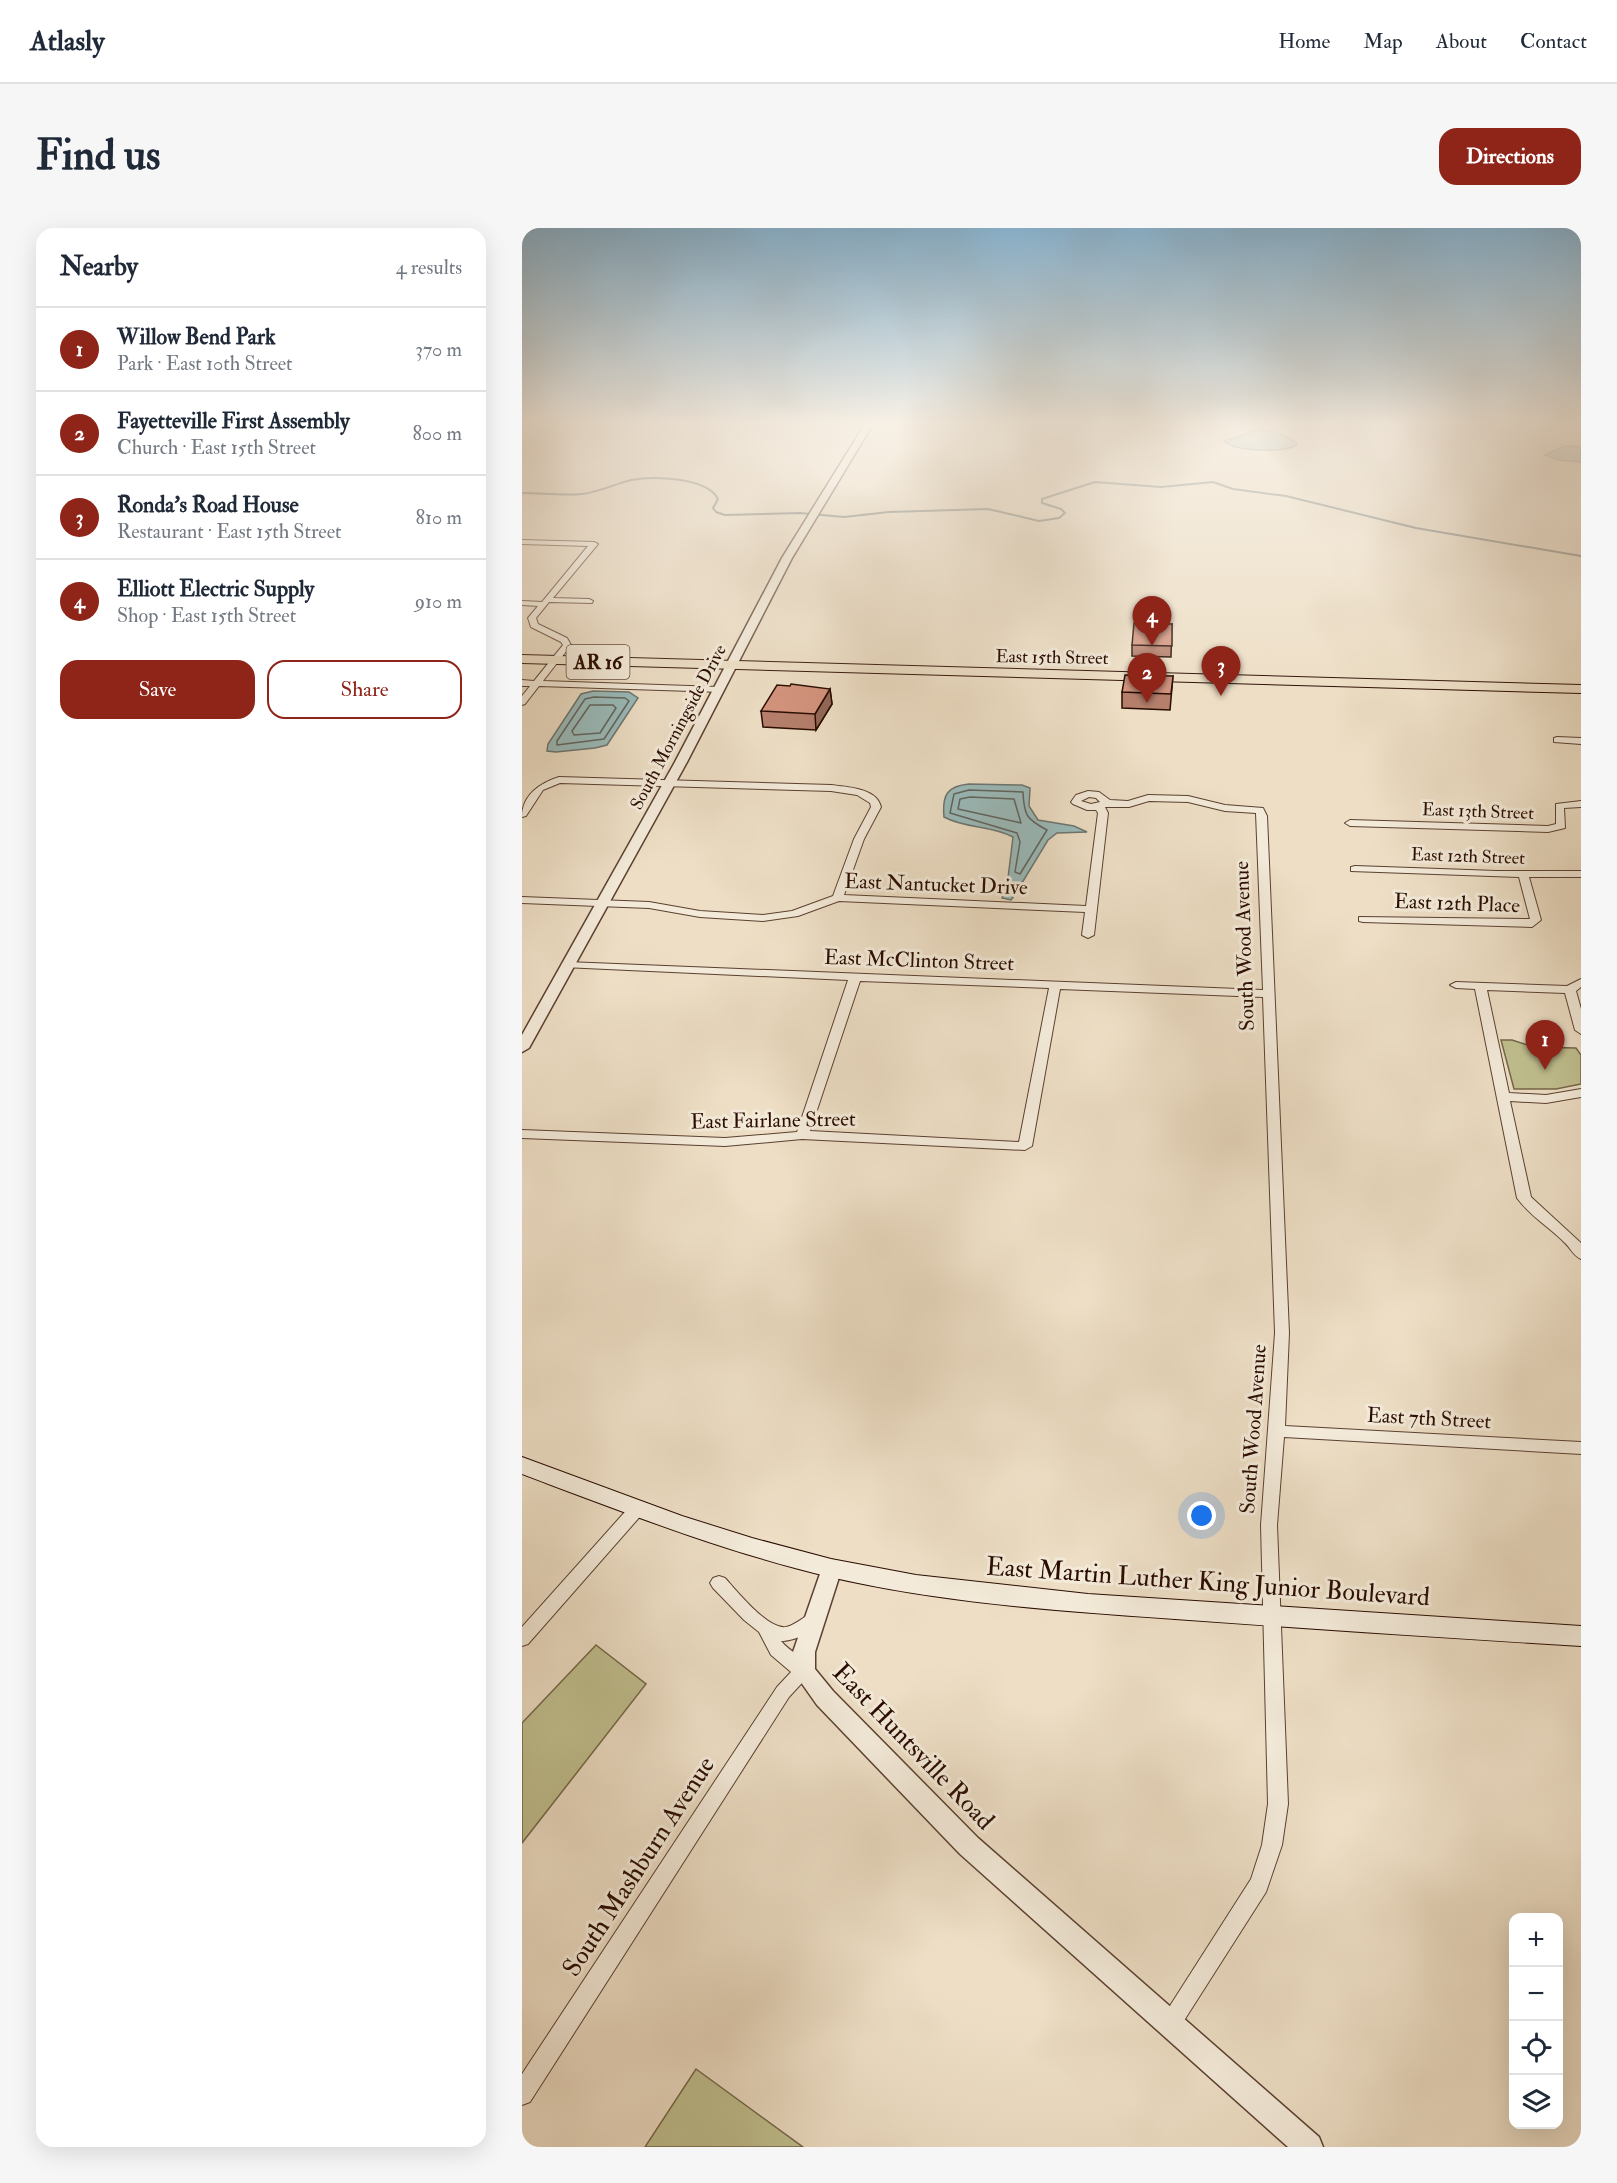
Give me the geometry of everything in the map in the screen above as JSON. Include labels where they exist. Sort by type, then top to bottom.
[{"type":"main road","name":"East 15th Street","points":[[522,659],[1581,689]]},
{"type":"main road","points":[[522,1465],[720,1537],[831,1568]]},
{"type":"main road","name":"East Martin Luther King Junior Boulevard","points":[[831,1568],[934,1586],[1026,1598],[1270,1617],[1581,1636]]},
{"type":"street","name":"South Morningside Drive","points":[[522,1048],[604,903],[814,514]]},
{"type":"street","points":[[522,542],[594,544],[532,618],[534,625],[564,640],[567,645],[522,702]]},
{"type":"street","points":[[522,603],[589,601]]},
{"type":"street","points":[[522,683],[719,690]]},
{"type":"street","points":[[1557,740],[1581,741]]},
{"type":"street","points":[[522,814],[540,788],[559,780],[842,789],[870,798],[875,802],[876,807],[859,839],[838,898]]},
{"type":"street","name":"South Wood Avenue","points":[[1091,909],[1103,813],[1102,805],[1129,804],[1148,798],[1188,799],[1225,808],[1260,810],[1263,816],[1282,1334],[1282,1370],[1275,1431],[1269,1525],[1270,1617],[1278,1804],[1276,1832],[1270,1860],[1259,1885],[1170,2023]]},
{"type":"street","name":"East 13th Street","points":[[1350,823],[1548,830],[1561,826],[1559,806],[1581,804]]},
{"type":"street","name":"East 12th Street","points":[[1355,869],[1581,874]]},
{"type":"street","name":"East 12th Place","points":[[1363,919],[1532,924],[1536,920],[1523,874]]},
{"type":"street","name":"East Nantucket Drive","points":[[522,900],[648,904],[715,916],[763,918],[794,914],[838,898],[1091,909]]},
{"type":"street","points":[[1088,935],[1091,909]]},
{"type":"street","name":"East McClinton Street","points":[[567,965],[1269,994]]},
{"type":"street","points":[[802,1135],[855,977]]},
{"type":"street","points":[[1456,985],[1570,990],[1581,982]]},
{"type":"street","name":"East Fairlane Street","points":[[522,1134],[724,1142],[802,1135],[1025,1146],[1055,985]]},
{"type":"street","points":[[1480,986],[1524,1198],[1533,1211],[1568,1238],[1579,1248],[1581,1254]]},
{"type":"street","points":[[1570,990],[1581,1030]]},
{"type":"street","points":[[1503,1097],[1546,1099],[1581,1093]]},
{"type":"street","name":"East 7th Street","points":[[1275,1431],[1581,1448]]},
{"type":"street","points":[[522,1639],[638,1509]]},
{"type":"street","name":"East Huntsville Road","points":[[831,1568],[804,1652],[804,1671],[825,1698],[969,1846],[1309,2147]]},
{"type":"street","points":[[719,1583],[767,1631],[772,1644],[790,1663],[804,1671]]},
{"type":"street","points":[[767,1631],[783,1635],[815,1619]]},
{"type":"street","name":"South Mashburn Avenue","points":[[522,2094],[783,1692],[804,1671]]},
{"type":"shaded area","points":[[1501,1040],[1512,1040],[1534,1047],[1576,1048],[1581,1055],[1581,1084],[1556,1089],[1514,1089]]},
{"type":"shaded area","points":[[596,1645],[646,1684],[522,1843],[522,1723]]},
{"type":"shaded area","points":[[696,2069],[803,2147],[645,2147]]},
{"type":"water","points":[[593,691],[629,692],[638,698],[607,745],[556,752],[547,751],[548,744],[581,694]]},
{"type":"water","points":[[969,784],[1022,785],[1030,788],[1029,806],[1038,820],[1074,826],[1087,832],[1057,833],[1048,840],[1011,900],[1002,898],[1007,886],[1013,837],[996,830],[961,824],[944,817],[947,793],[956,787]]},
{"type":"building","points":[[1134,623],[1172,624],[1172,646],[1132,645]]},
{"type":"building","points":[[1125,675],[1173,676],[1171,694],[1122,692]]},
{"type":"building","points":[[791,684],[830,689],[815,714],[761,711],[777,685],[790,686]]},
{"type":"waterway","points":[[721,514],[779,514]]},
{"type":"waterway","points":[[806,514],[844,517],[875,514]]},
{"type":"waterway","points":[[1007,514],[1039,521],[1059,518],[1064,514]]},
{"type":"waterway","points":[[1357,514],[1416,528],[1581,556]]},
{"type":"place","name":"Elliott Electric Supply","points":[[1152,646]]},
{"type":"place","name":"Ronda’s Road House","points":[[1221,696]]},
{"type":"place","name":"Fayetteville First Assembly","points":[[1147,703]]},
{"type":"place","name":"Willow Bend Park","points":[[1545,1070]]}]
